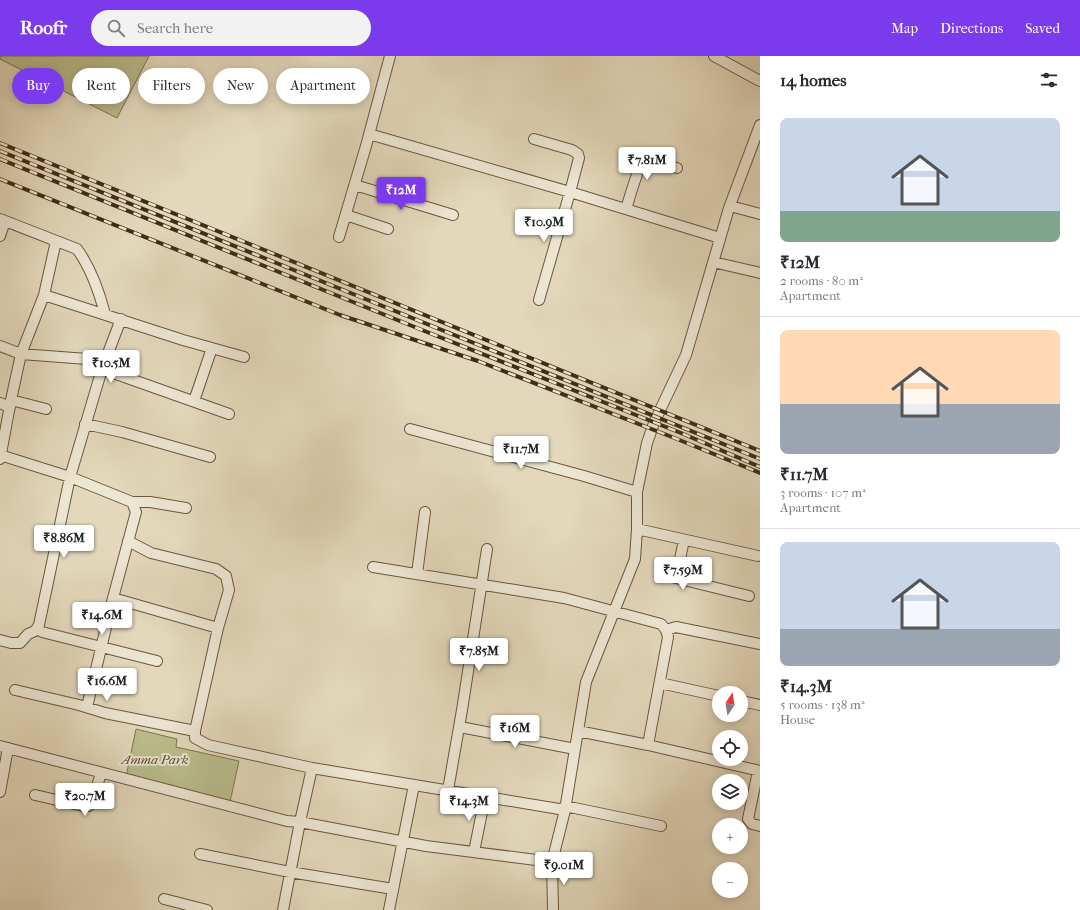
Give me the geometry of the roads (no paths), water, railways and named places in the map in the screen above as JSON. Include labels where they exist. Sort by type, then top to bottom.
[{"type":"street","points":[[339,237],[355,185],[390,56]]},
{"type":"street","points":[[714,56],[760,81]]},
{"type":"street","points":[[553,910],[552,862],[565,808],[586,682],[635,559],[637,492],[648,442],[654,423],[683,362],[730,206],[760,125]]},
{"type":"street","points":[[369,134],[570,192],[720,238]]},
{"type":"street","points":[[534,139],[572,150],[578,154],[579,158],[539,300]]},
{"type":"street","points":[[626,210],[638,172],[644,162],[648,161],[677,168]]},
{"type":"street","points":[[355,185],[453,215]]},
{"type":"street","points":[[730,206],[760,214]]},
{"type":"street","points":[[346,215],[388,229]]},
{"type":"street","points":[[0,236],[3,220],[76,249],[84,259],[99,291],[105,314]]},
{"type":"street","points":[[56,241],[44,294],[21,354],[7,403],[0,457],[70,477],[132,502],[150,502],[186,508]]},
{"type":"street","points":[[713,262],[760,273]]},
{"type":"street","points":[[44,294],[244,357]]},
{"type":"street","points":[[0,640],[11,643],[20,643],[28,634],[35,632],[39,625],[70,477],[102,369],[121,319]]},
{"type":"street","points":[[0,346],[21,354],[87,359],[98,363],[102,369],[229,414]]},
{"type":"street","points":[[194,401],[212,348]]},
{"type":"street","points":[[7,403],[46,409]]},
{"type":"street","points":[[85,424],[122,432],[210,458]]},
{"type":"street","points":[[410,429],[584,476],[637,492]]},
{"type":"street","points":[[87,707],[113,598],[136,512],[132,502]]},
{"type":"street","points":[[417,574],[425,512]]},
{"type":"street","points":[[637,529],[758,556]]},
{"type":"street","points":[[684,540],[676,578],[749,596]]},
{"type":"street","points":[[128,541],[151,553],[216,569],[226,576],[229,590],[218,628],[195,731],[195,738],[208,745],[312,768],[485,797],[565,808],[660,826]]},
{"type":"street","points":[[448,790],[460,727],[487,549]]},
{"type":"street","points":[[373,567],[564,598],[661,624],[666,630],[668,637],[648,745]]},
{"type":"street","points":[[113,598],[218,628]]},
{"type":"street","points":[[666,630],[676,627],[760,644]]},
{"type":"street","points":[[42,632],[157,661]]},
{"type":"street","points":[[660,683],[712,694]]},
{"type":"street","points":[[15,690],[87,707],[105,713],[195,731]]},
{"type":"street","points":[[748,702],[760,705]]},
{"type":"street","points":[[460,727],[575,749]]},
{"type":"street","points":[[578,731],[648,745],[759,771],[748,819],[752,824],[760,826]]},
{"type":"street","points":[[0,792],[4,747],[286,821],[300,822],[426,846],[552,862]]},
{"type":"street","points":[[283,910],[312,768]]},
{"type":"street","points":[[35,794],[83,806],[89,806],[92,803],[101,772]]},
{"type":"street","points":[[389,910],[414,785]]},
{"type":"street","points":[[474,852],[485,797]]},
{"type":"street","points":[[200,854],[290,872],[393,889]]},
{"type":"street","points":[[164,899],[206,910]]},
{"type":"railway","points":[[0,143],[760,451]]},
{"type":"railway","points":[[0,151],[760,459]]},
{"type":"railway","points":[[0,159],[681,433],[760,467]]},
{"type":"railway","points":[[0,179],[340,315],[478,361],[760,473]]},
{"type":"park label","name":"Amma Park","points":[[155,759]]}]
